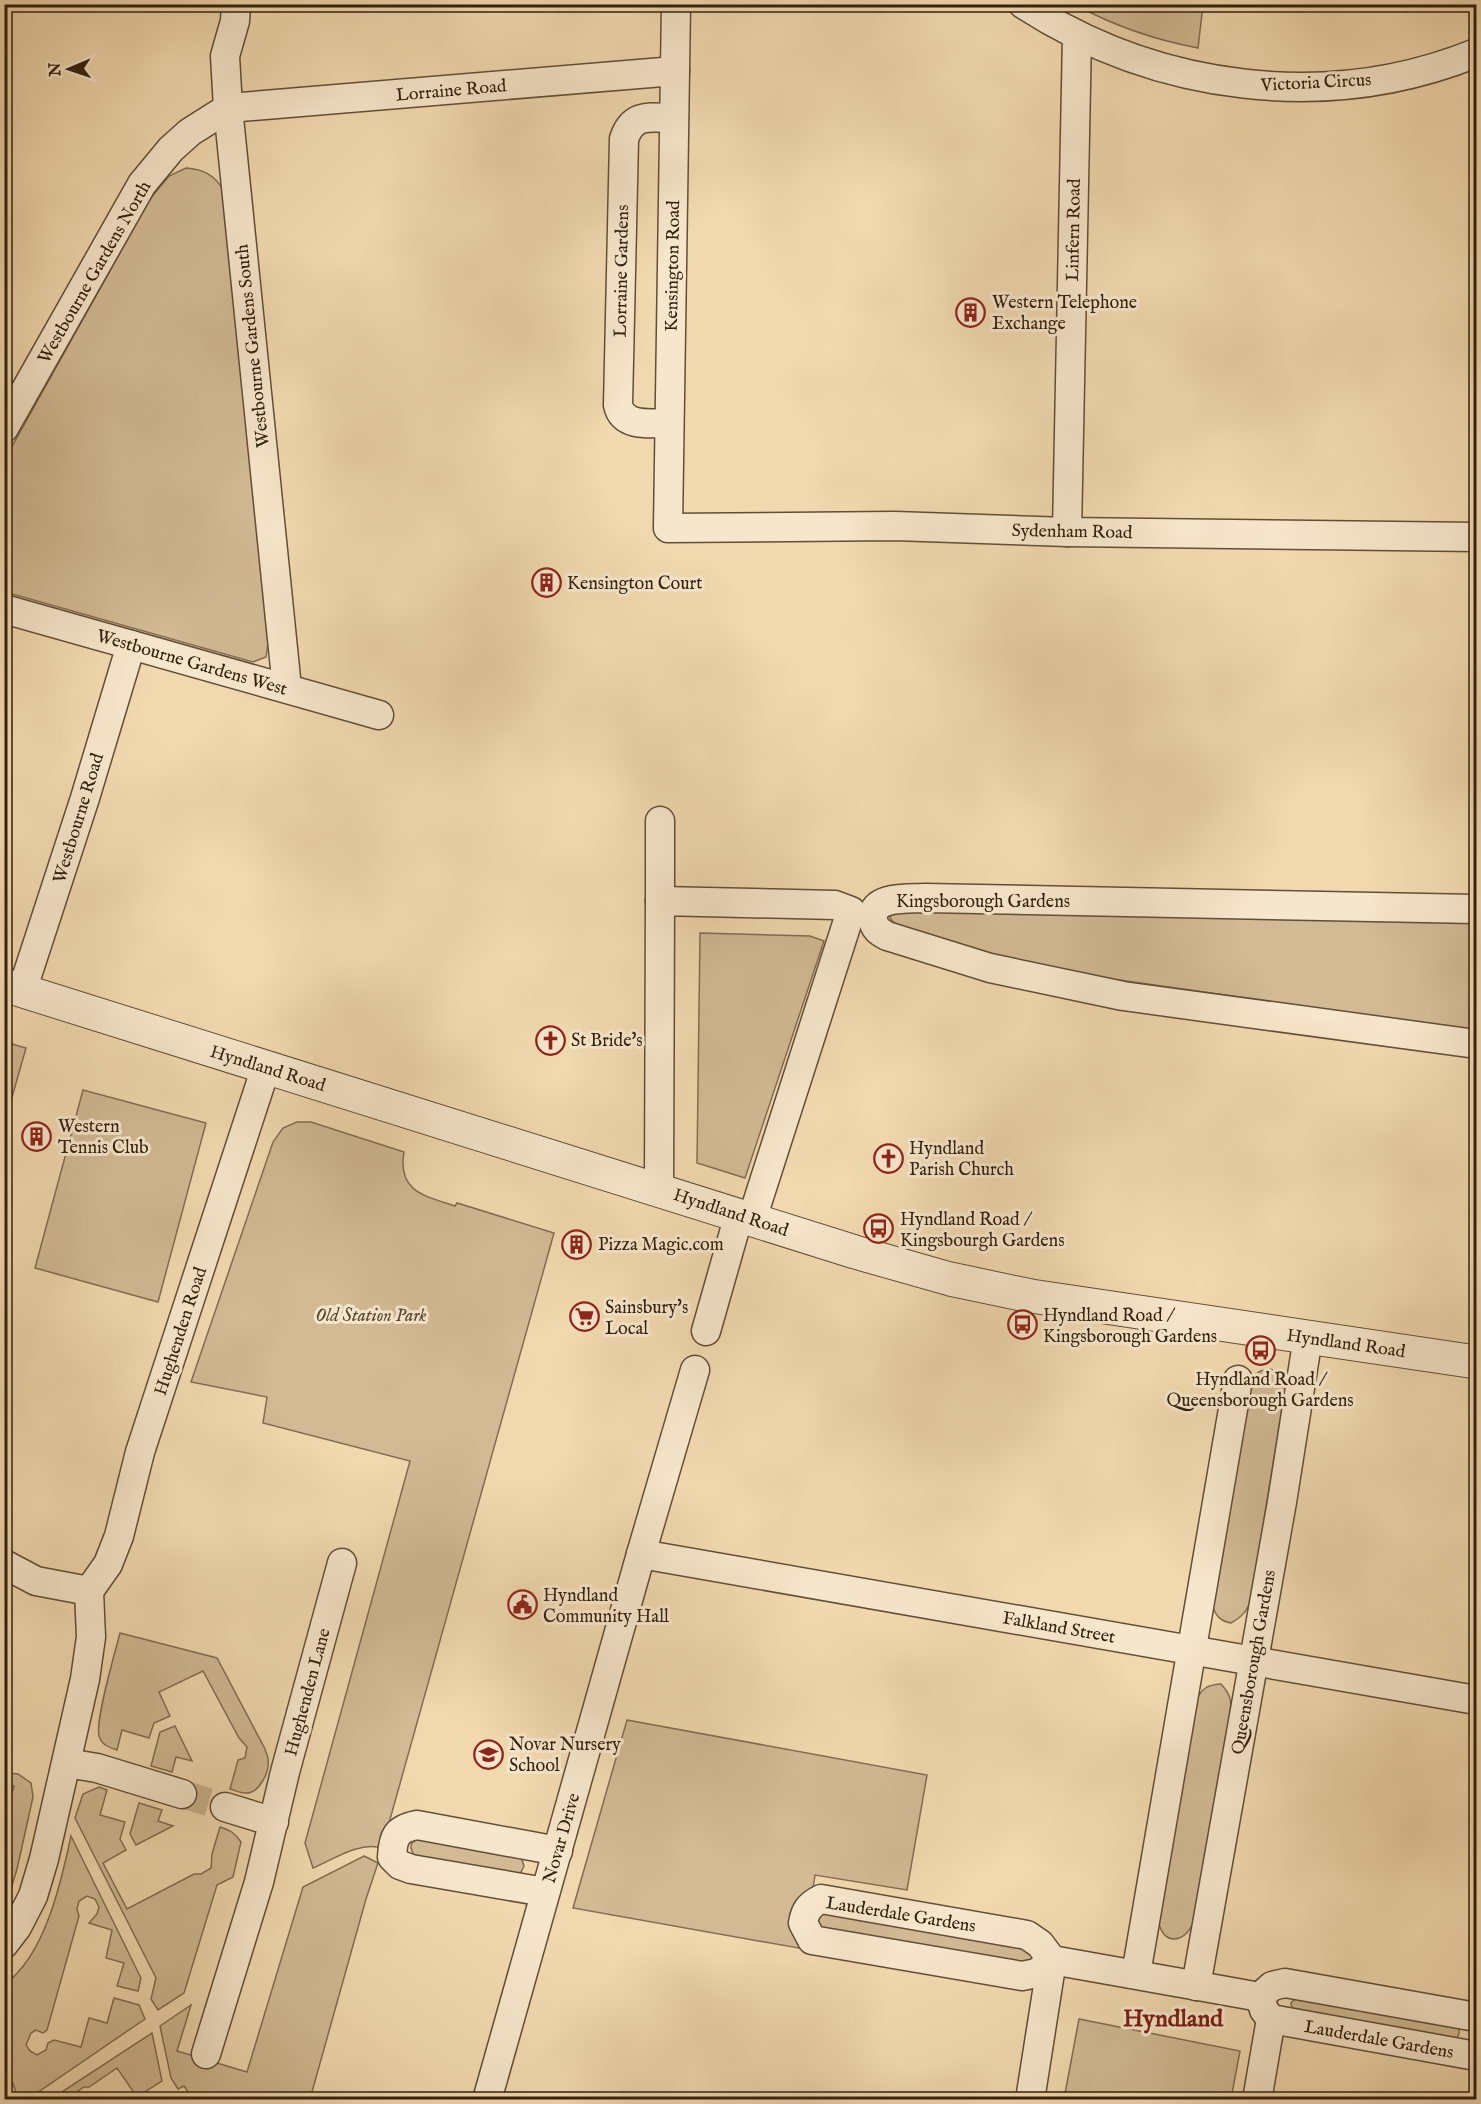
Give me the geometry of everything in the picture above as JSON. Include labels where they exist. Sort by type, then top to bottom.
[{"type":"street","name":"Westbourne Gardens South","points":[[236,4],[235,21],[225,56],[228,108],[287,688]]},
{"type":"street","name":"Kensington Road","points":[[668,528],[676,4]]},
{"type":"street","name":"Victoria Circus","points":[[1023,4],[1077,36],[1169,71],[1248,86],[1293,87],[1370,81],[1414,72],[1476,53]]},
{"type":"street","name":"Linfern Road","points":[[1067,532],[1077,36]]},
{"type":"street","name":"Lorraine Road","points":[[228,108],[675,71]]},
{"type":"street","name":"Westbourne Gardens North","points":[[4,428],[142,184],[171,149],[228,108]]},
{"type":"street","name":"Lorraine Gardens","points":[[669,423],[640,423],[626,418],[619,410],[619,382],[624,139],[630,126],[639,119],[674,118]]},
{"type":"street","name":"Sydenham Road","points":[[668,528],[895,526],[1067,532],[1476,537]]},
{"type":"street","name":"Westbourne Gardens West","points":[[4,609],[379,715]]},
{"type":"street","name":"Westbourne Road","points":[[14,988],[85,798],[131,645]]},
{"type":"street","points":[[659,1189],[660,821]]},
{"type":"street","name":"Kingsborough Gardens","points":[[1476,909],[925,898],[893,900],[877,906],[873,914],[874,925],[878,931],[887,936],[990,968],[1123,996],[1476,1044]]},
{"type":"street","points":[[660,901],[835,905],[851,911],[706,1331]]},
{"type":"street","name":"Hyndland Road","points":[[14,988],[521,1148],[950,1279],[1031,1296],[1476,1362]]},
{"type":"street","name":"Hughenden Road","points":[[89,1591],[108,1564],[119,1536],[140,1452],[266,1067]]},
{"type":"street","name":"Queensborough Gardens","points":[[1196,1986],[1282,1502],[1308,1337]]},
{"type":"street","name":"Novar Drive","points":[[487,2100],[695,1370]]},
{"type":"street","points":[[1136,1974],[1238,1380]]},
{"type":"street","name":"Falkland Street","points":[[641,1554],[1476,1700]]},
{"type":"street","name":"Hughenden Lane","points":[[206,2054],[259,1882],[342,1563]]},
{"type":"street","points":[[4,1564],[36,1581],[89,1591],[91,1637],[85,1679],[44,1859],[33,1896],[17,1927],[4,1944]]},
{"type":"street","points":[[67,1763],[97,1768],[182,1794]]},
{"type":"street","points":[[225,1807],[274,1821]]},
{"type":"street","points":[[545,1892],[411,1869],[400,1865],[392,1857],[392,1845],[396,1834],[405,1827],[417,1826],[558,1851]]},
{"type":"street","name":"Lauderdale Gardens","points":[[1052,1960],[1037,1973],[1022,1976],[812,1940],[803,1923],[810,1905],[821,1899],[1027,1935],[1040,1944],[1052,1960],[1196,1986],[1266,2008],[1476,2056]]},
{"type":"street","points":[[1030,2100],[1052,1960]]},
{"type":"street","points":[[1257,2100],[1266,2008],[1272,1986],[1285,1983],[1476,2017]]},
{"type":"green space","points":[[1076,5],[1203,5],[1198,48],[1135,31]]},
{"type":"green space","points":[[186,168],[208,174],[224,191],[268,643],[266,657],[253,662],[5,592],[5,459],[150,199],[169,176]]},
{"type":"green space","points":[[899,910],[1476,921],[1476,1031],[1077,974],[1006,958],[895,924],[890,918],[892,913]]},
{"type":"green space","points":[[700,933],[810,936],[824,941],[745,1178],[697,1163]]},
{"type":"green space","points":[[4,1042],[26,1048],[5,1122]]},
{"type":"green space","points":[[83,1090],[206,1123],[158,1302],[35,1268]]},
{"type":"green space","name":"Old Station Park","points":[[297,1122],[311,1122],[404,1152],[403,1165],[409,1184],[433,1199],[455,1206],[457,1203],[554,1233],[382,1848],[374,1846],[356,1849],[313,1868],[305,1843],[410,1461],[263,1423],[267,1397],[191,1382],[273,1142],[283,1128]]},
{"type":"green space","points":[[1270,1369],[1281,1377],[1285,1390],[1251,1600],[1244,1613],[1231,1623],[1219,1617],[1212,1605],[1249,1385],[1257,1373]]},
{"type":"green space","points":[[120,1633],[217,1658],[268,1757],[265,1776],[255,1790],[241,1793],[230,1789],[238,1760],[245,1758],[247,1747],[239,1738],[203,1671],[159,1692],[170,1716],[154,1723],[149,1738],[122,1730],[117,1750],[102,1742],[99,1736],[100,1716]]},
{"type":"green space","points":[[1221,1684],[1230,1697],[1231,1708],[1193,1924],[1184,1935],[1174,1939],[1164,1934],[1158,1921],[1196,1701],[1206,1688]]},
{"type":"green space","points":[[627,1720],[927,1775],[907,1890],[815,1875],[804,1949],[573,1908]]},
{"type":"green space","points":[[175,1726],[192,1761],[176,1757],[172,1772],[151,1766],[160,1732]]},
{"type":"green space","points":[[5,1774],[18,1774],[31,1783],[33,1797],[17,1869],[5,1901],[5,1805],[8,1806],[14,1786],[5,1784]]},
{"type":"green space","points":[[99,1787],[107,1790],[100,1815],[125,1822],[120,1839],[126,1850],[103,1863],[127,1909],[194,1874],[201,1874],[211,1868],[212,1854],[220,1827],[232,1832],[241,1842],[233,1877],[217,1885],[184,1993],[158,2010],[151,1999],[156,1978],[75,1818],[83,1794]]},
{"type":"green space","points":[[139,1803],[162,1810],[158,1821],[173,1826],[136,1845],[130,1834]]},
{"type":"green space","points":[[71,1836],[141,1978],[138,1991],[117,1986],[124,1963],[106,1958],[112,1930],[89,1923],[97,1914],[99,1907],[95,1899],[87,1896],[79,1901],[77,1909],[79,1916],[47,2030],[43,2033],[36,2030],[31,2033],[26,2045],[37,2055],[46,2050],[48,2043],[54,2040],[81,2047],[89,2018],[107,2023],[114,1998],[139,2005],[145,2019],[28,2099],[17,2099],[5,2067],[5,1984],[19,1971],[41,1937],[56,1896]]},
{"type":"green space","points":[[422,1839],[517,1856],[522,1860],[524,1866],[521,1872],[515,1875],[414,1855],[412,1844]]},
{"type":"green space","points":[[364,1856],[378,1863],[310,2099],[193,2099],[184,2086],[178,2089],[171,2078],[160,2026],[191,2005],[177,2051],[247,2072],[303,1887]]},
{"type":"green space","points":[[824,1912],[1022,1943],[1033,1955],[1031,1961],[1025,1964],[821,1928],[818,1921]]},
{"type":"green space","points":[[1298,1996],[1457,2023],[1459,2034],[1456,2040],[1292,2008],[1291,2003]]},
{"type":"green space","points":[[1079,2019],[1240,2051],[1231,2099],[1064,2099]]},
{"type":"green space","points":[[152,2033],[162,2081],[137,2097],[117,2068],[89,2087],[78,2091],[77,2099],[51,2099]]},
{"type":"tunnel","points":[[182,1794],[225,1807]]},
{"type":"place","name":"Western Telephone Exchange","points":[[971,312]]},
{"type":"place","name":"Kensington Court","points":[[546,583]]},
{"type":"place","name":"St Bride's","points":[[550,1040]]},
{"type":"place","name":"Western Tennis Club","points":[[37,1136]]},
{"type":"place","name":"Hyndland Parish Church","points":[[888,1158]]},
{"type":"place","name":"Hyndland Road / Kingsbourgh Gardens","points":[[879,1229]]},
{"type":"place","name":"Pizza Magic.com","points":[[577,1244]]},
{"type":"place","name":"Sainsbury's Local","points":[[584,1317]]},
{"type":"place","name":"Hyndland Road / Kingsborough Gardens","points":[[1022,1325]]},
{"type":"place","name":"Hyndland Road / Queensborough Gardens","points":[[1260,1350]]},
{"type":"place","name":"Hyndland Community Hall","points":[[522,1605]]},
{"type":"place","name":"Novar Nursery School","points":[[488,1754]]},
{"type":"district","name":"Hyndland","points":[[1173,2018]]}]
